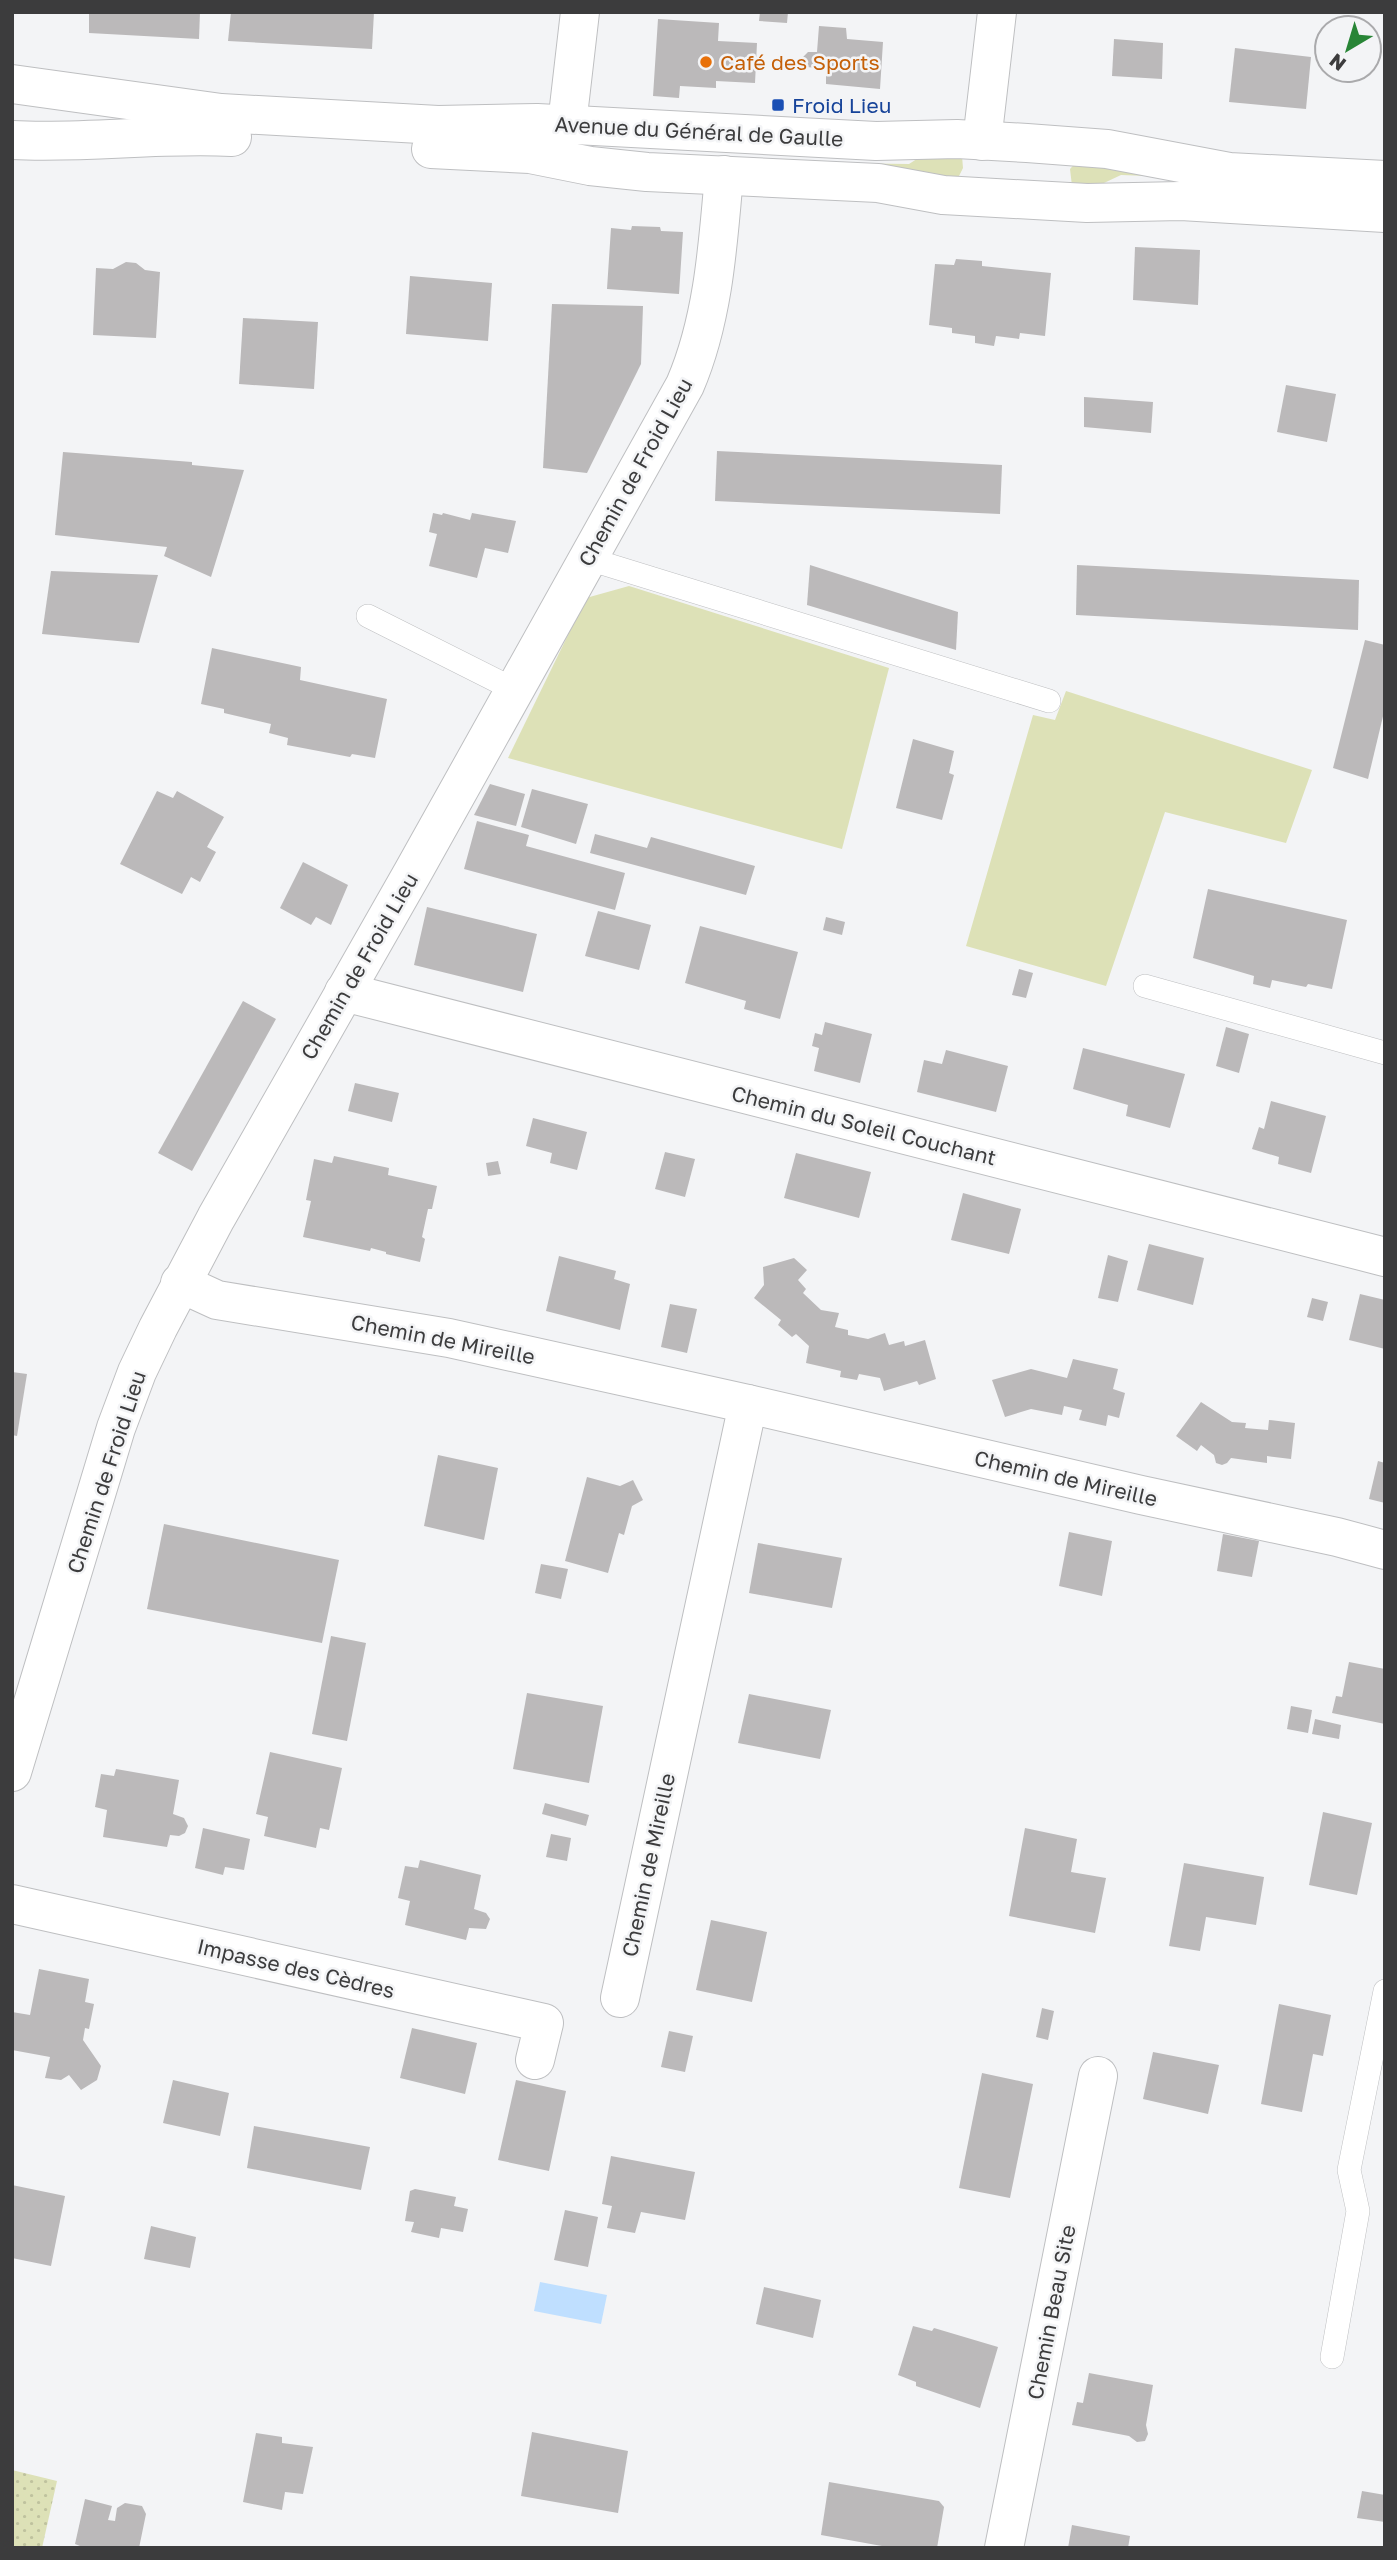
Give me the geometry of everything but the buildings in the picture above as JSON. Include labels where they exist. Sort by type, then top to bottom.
[{"type":"street","points":[[567,124],[580,12]]},
{"type":"street","points":[[980,197],[982,141],[997,12]]},
{"type":"street","name":"Avenue du Général de Gaulle","points":[[12,84],[221,113],[439,125],[567,124],[876,141],[982,141],[1107,149],[1229,172],[1385,180]]},
{"type":"street","name":"Chemin de Froid Lieu","points":[[12,1772],[116,1428],[137,1372],[180,1283],[685,385],[698,355],[705,327],[724,175],[726,132]]},
{"type":"street","name":"Avenue du Général de Gaulle","points":[[12,140],[62,142],[189,135],[530,154],[615,169],[856,181],[922,192],[980,197],[1054,201],[1181,201],[1385,213]]},
{"type":"street","points":[[1054,201],[1057,146]]},
{"type":"street","name":"Chemin du Soleil Couchant","points":[[344,992],[1385,1257]]},
{"type":"street","name":"Chemin de Mireille","points":[[180,1283],[217,1300],[449,1338],[1385,1550]]},
{"type":"street","name":"Chemin de Mireille","points":[[620,1998],[748,1404]]},
{"type":"street","name":"Impasse des Cèdres","points":[[12,1904],[544,2023],[535,2060]]},
{"type":"street","name":"Chemin Beau Site","points":[[1004,2548],[1098,2076]]},
{"type":"lane","points":[[589,556],[605,564],[1049,701]]},
{"type":"lane","points":[[368,615],[515,690]]},
{"type":"lane","points":[[1145,986],[1385,1053]]},
{"type":"lane","points":[[1332,2357],[1358,2211],[1349,2169],[1385,1991]]},
{"type":"green space","points":[[962,156],[963,168],[957,180],[764,162],[909,164],[920,157]]},
{"type":"green space","points":[[1081,157],[1176,177],[1121,175],[1089,190],[1072,186],[1070,169]]},
{"type":"green space","points":[[629,586],[889,668],[842,849],[508,758],[586,598]]},
{"type":"green space","points":[[1066,691],[1312,770],[1286,843],[1165,812],[1106,986],[966,946],[1033,715],[1055,720]]},
{"type":"green space","points":[[12,2470],[57,2481],[42,2548],[12,2548]]},
{"type":"water","points":[[540,2282],[607,2295],[601,2324],[534,2311]]},
{"type":"place","name":"Café des Sports","points":[[706,62]]},
{"type":"place","name":"Froid Lieu","points":[[778,105]]}]
